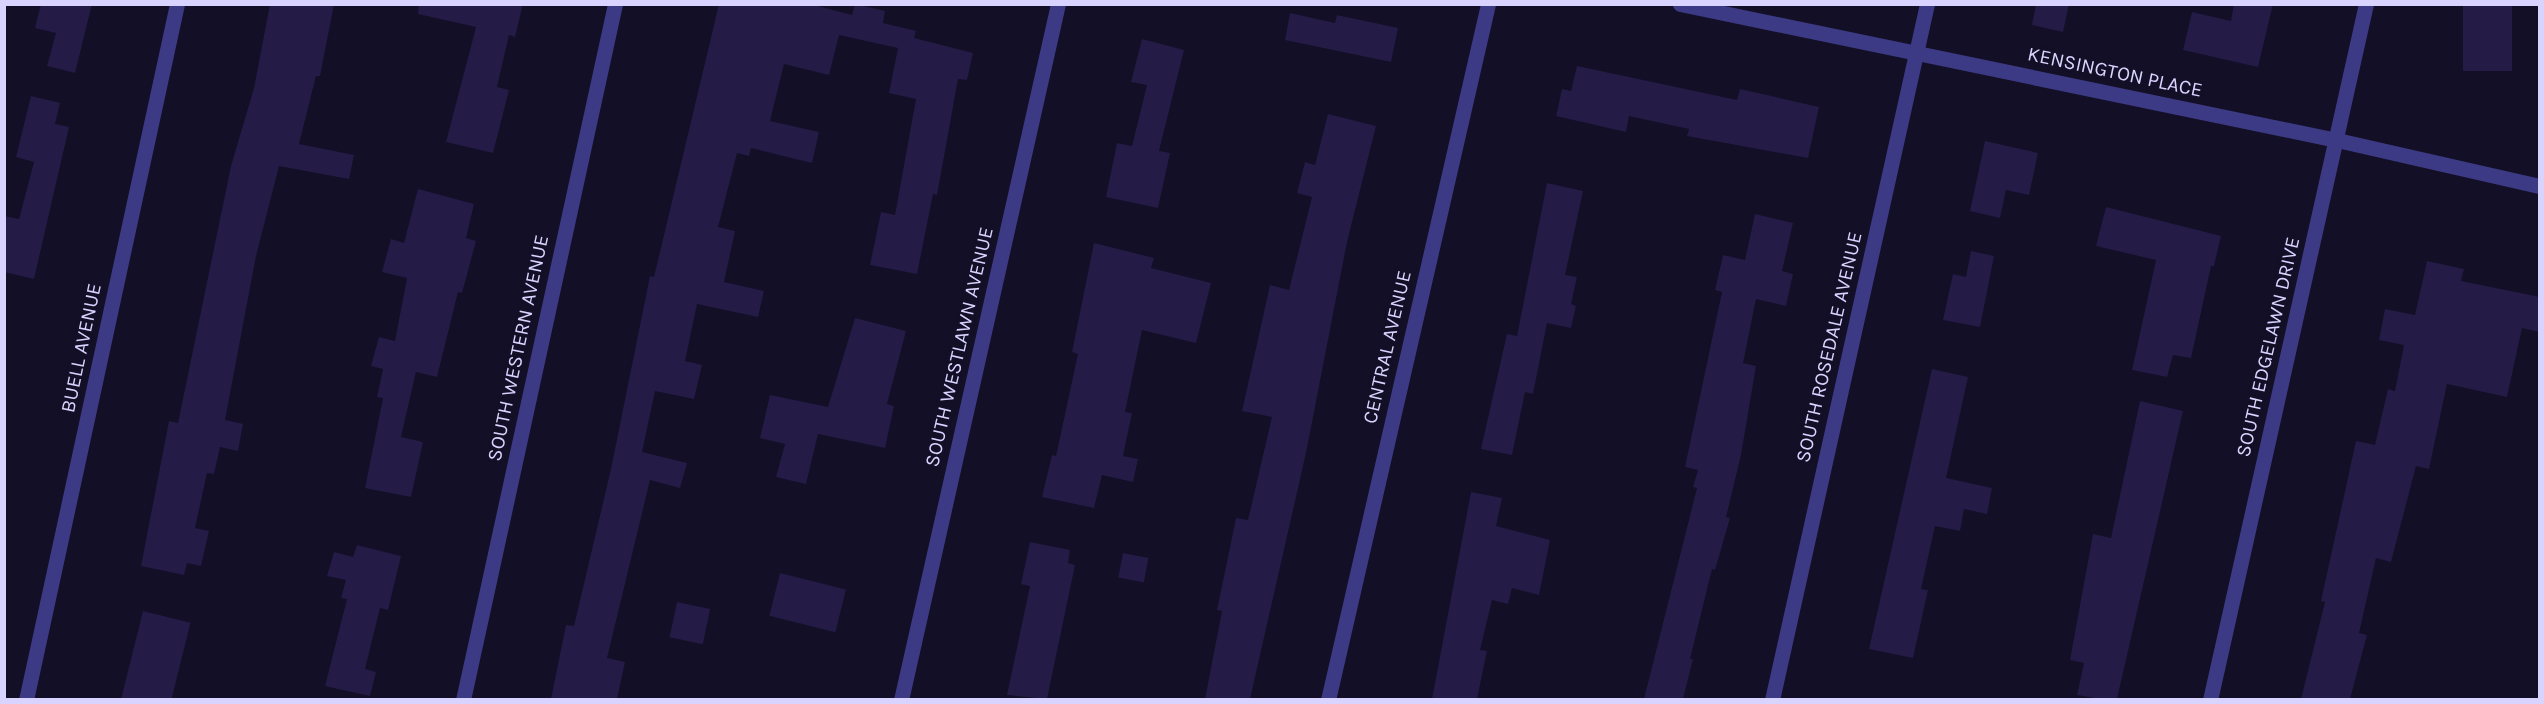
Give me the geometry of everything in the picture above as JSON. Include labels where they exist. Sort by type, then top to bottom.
[{"type":"street","name":"BUELL AVENUE","points":[[26,699],[177,4]]},
{"type":"street","name":"SOUTH WESTERN AVENUE","points":[[463,699],[615,4]]},
{"type":"street","name":"SOUTH WESTLAWN AVENUE","points":[[901,699],[1059,4]]},
{"type":"street","name":"CENTRAL AVENUE","points":[[1328,699],[1488,4]]},
{"type":"street","name":"KENSINGTON PLACE","points":[[1680,4],[2337,140],[2540,186]]},
{"type":"street","name":"SOUTH ROSEDALE AVENUE","points":[[1772,699],[1927,4]]},
{"type":"street","name":"SOUTH EDGELAWN DRIVE","points":[[2210,699],[2366,4]]},
{"type":"building","points":[[41,4],[92,4],[75,73],[47,66],[56,33],[35,28]]},
{"type":"building","points":[[270,4],[334,4],[320,76],[316,76],[299,144],[354,155],[349,179],[279,166],[256,256],[225,420],[243,424],[238,451],[220,447],[214,474],[207,473],[195,528],[209,531],[201,566],[187,563],[184,575],[141,566],[169,421],[178,423],[231,166],[254,88]]},
{"type":"building","points":[[419,4],[523,4],[515,37],[509,35],[497,87],[509,90],[493,153],[446,142],[476,27],[418,14]]},
{"type":"building","points":[[719,4],[810,4],[852,15],[855,4],[885,11],[883,23],[916,31],[914,38],[973,53],[967,80],[958,79],[937,195],[933,194],[917,274],[870,265],[881,212],[895,215],[916,99],[889,93],[898,48],[839,35],[829,75],[784,64],[770,121],[819,132],[812,163],[751,148],[749,156],[737,153],[718,227],[735,231],[724,282],[764,291],[758,317],[697,304],[685,361],[702,365],[694,399],[655,391],[642,452],[687,463],[680,488],[650,480],[607,658],[625,662],[617,699],[551,699],[566,625],[574,626],[611,469],[650,276],[654,277]]},
{"type":"building","points":[[2036,4],[2069,4],[2063,32],[2032,25]]},
{"type":"building","points":[[2234,4],[2273,4],[2258,67],[2183,50],[2192,12],[2231,21]]},
{"type":"building","points":[[2463,4],[2512,4],[2512,71],[2463,71]]},
{"type":"building","points":[[1290,13],[1335,23],[1337,15],[1398,28],[1391,62],[1285,40]]},
{"type":"building","points":[[1142,39],[1184,50],[1159,151],[1170,153],[1158,208],[1106,197],[1117,143],[1132,146],[1147,85],[1131,82]]},
{"type":"building","points":[[1577,66],[1737,100],[1740,89],[1819,107],[1808,158],[1687,136],[1689,129],[1629,116],[1626,132],[1556,116],[1562,89],[1571,91]]},
{"type":"building","points":[[31,96],[60,103],[55,124],[69,127],[34,279],[4,272],[4,216],[19,219],[34,162],[16,157]]},
{"type":"building","points":[[1328,114],[1376,126],[1347,242],[1306,453],[1250,699],[1205,699],[1222,611],[1217,610],[1236,518],[1248,520],[1272,417],[1242,411],[1270,285],[1289,290],[1312,197],[1297,193],[1305,162],[1315,165]]},
{"type":"building","points":[[1985,141],[2038,153],[2029,195],[2006,190],[2000,218],[1970,211]]},
{"type":"building","points":[[1547,183],[1583,191],[1565,275],[1577,277],[1571,304],[1576,306],[1571,328],[1547,323],[1533,394],[1525,392],[1512,455],[1481,449],[1507,334],[1517,336]]},
{"type":"building","points":[[418,189],[474,204],[466,238],[476,241],[462,293],[458,292],[437,377],[416,372],[401,437],[423,442],[411,497],[365,488],[383,398],[377,397],[383,369],[371,366],[379,337],[395,341],[407,278],[382,272],[391,239],[404,243]]},
{"type":"building","points":[[2106,207],[2221,236],[2214,266],[2211,266],[2191,358],[2173,355],[2167,377],[2132,370],[2156,260],[2096,246]]},
{"type":"building","points":[[1755,214],[1793,223],[1782,271],[1793,274],[1786,306],[1756,299],[1743,363],[1756,366],[1741,455],[1726,517],[1730,518],[1715,570],[1712,569],[1690,659],[1693,659],[1683,699],[1644,699],[1697,488],[1693,487],[1698,470],[1685,467],[1722,292],[1715,290],[1723,255],[1745,260]]},
{"type":"building","points":[[1094,243],[1154,258],[1151,268],[1211,283],[1196,343],[1142,330],[1125,412],[1132,413],[1123,456],[1138,459],[1133,482],[1102,475],[1094,508],[1042,497],[1052,455],[1056,456],[1078,354],[1072,352]]},
{"type":"building","points":[[1971,251],[1994,256],[1980,327],[1943,320],[1953,274],[1966,277]]},
{"type":"building","points":[[2427,261],[2464,269],[2461,281],[2540,297],[2540,332],[2522,328],[2507,397],[2447,384],[2429,469],[2416,466],[2391,562],[2376,558],[2359,633],[2367,635],[2350,699],[2301,699],[2325,602],[2321,601],[2356,441],[2375,445],[2388,389],[2395,391],[2404,345],[2379,340],[2385,309],[2415,315]]},
{"type":"building","points":[[855,318],[906,331],[887,404],[894,406],[885,448],[818,434],[806,484],[776,477],[785,444],[760,438],[770,395],[828,407]]},
{"type":"building","points":[[1932,369],[1968,377],[1946,478],[1992,488],[1987,514],[1964,509],[1960,531],[1935,526],[1921,589],[1928,590],[1913,658],[1869,649]]},
{"type":"building","points":[[2140,401],[2183,411],[2117,699],[2077,695],[2084,663],[2070,660],[2093,534],[2111,538]]},
{"type":"building","points":[[1471,492],[1502,498],[1496,526],[1550,540],[1539,595],[1512,588],[1508,604],[1492,600],[1480,650],[1487,651],[1477,699],[1432,699]]},
{"type":"building","points":[[1030,542],[1070,550],[1068,563],[1075,565],[1047,699],[1007,695],[1030,586],[1021,584]]},
{"type":"building","points":[[357,545],[401,556],[388,610],[380,608],[365,669],[376,672],[370,696],[325,686],[347,599],[341,598],[346,580],[327,576],[334,552],[353,557]]},
{"type":"building","points":[[1123,553],[1149,558],[1144,583],[1118,578]]},
{"type":"building","points":[[780,573],[846,589],[835,632],[769,616]]},
{"type":"building","points":[[677,602],[710,609],[703,644],[670,637]]},
{"type":"building","points":[[143,611],[191,623],[171,700],[121,699]]}]
